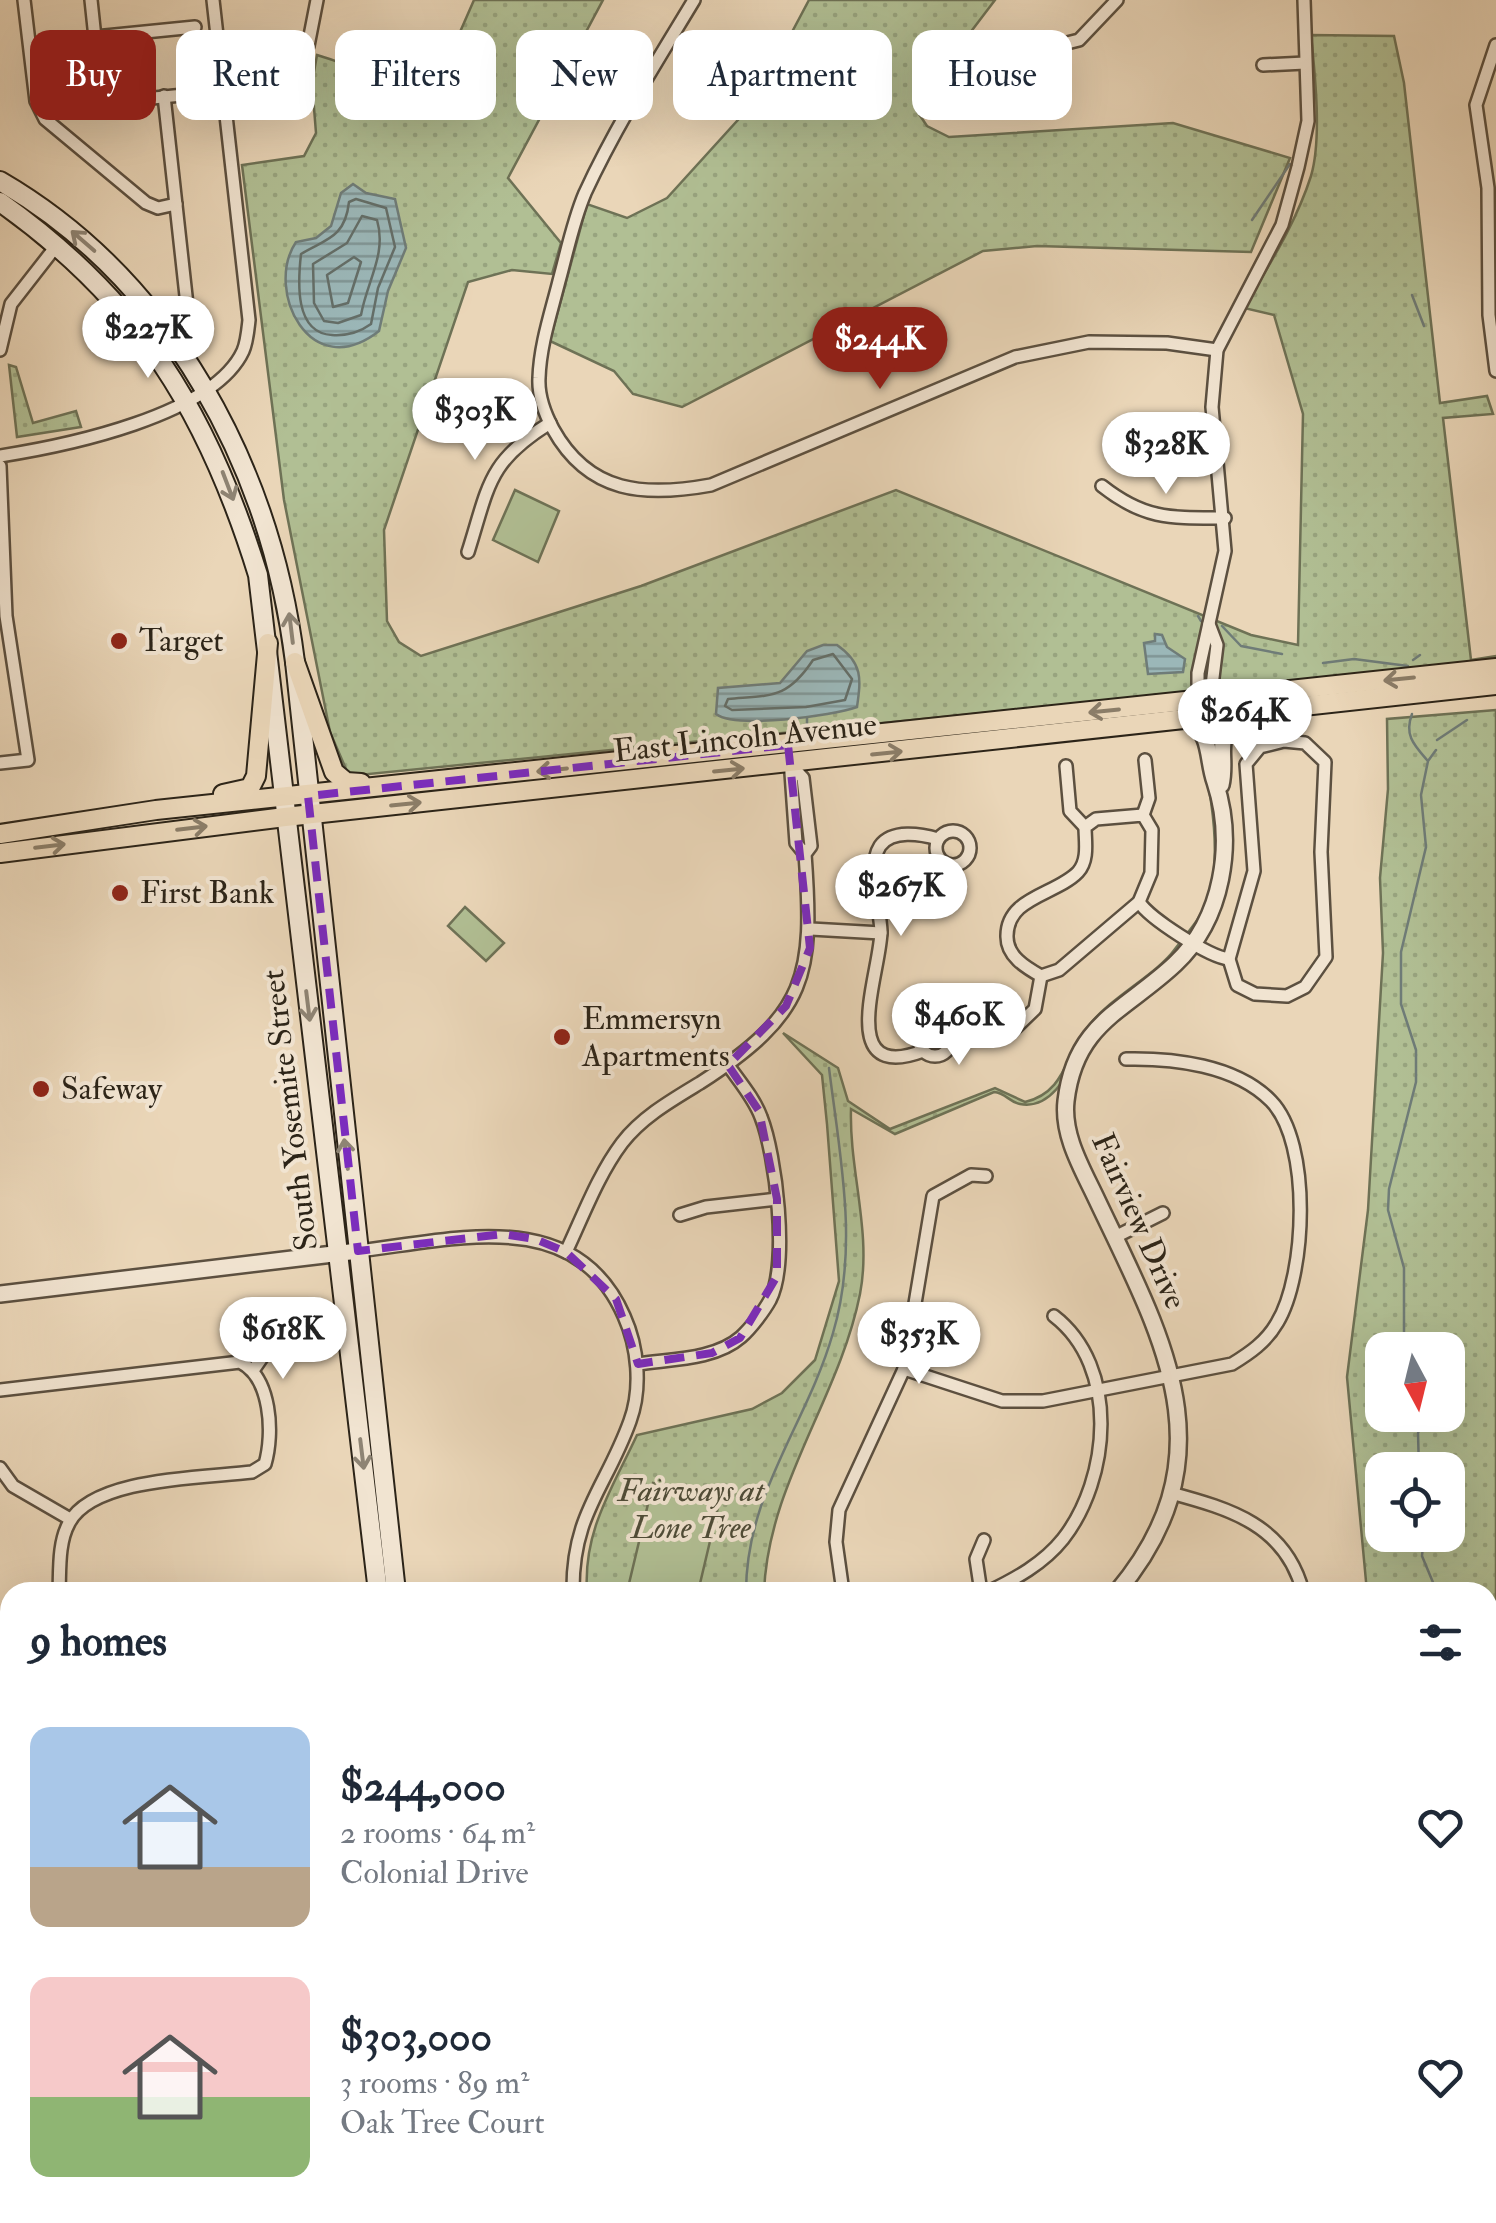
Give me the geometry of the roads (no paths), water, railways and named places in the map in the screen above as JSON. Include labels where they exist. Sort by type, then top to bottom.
[{"type":"main road","name":"South Yosemite Street","points":[[0,181],[74,233],[151,310],[205,388],[234,445],[280,567],[295,662],[395,1582]]},
{"type":"main road","name":"South Yosemite Street","points":[[0,202],[57,245],[135,323],[187,398],[241,519],[258,574],[377,1582]]},
{"type":"main road","points":[[156,810],[168,801],[240,792],[253,784],[264,717],[268,643]]},
{"type":"main road","points":[[295,662],[334,772],[342,780],[477,770],[500,776]]},
{"type":"main road","name":"East Lincoln Avenue","points":[[0,852],[308,805],[1211,709],[1496,668]]},
{"type":"main road","name":"East Lincoln Avenue","points":[[308,805],[500,776],[1191,720],[1211,709],[1242,715],[1496,685]]},
{"type":"main road","name":"East Lincoln Avenue","points":[[0,834],[156,810],[284,808]]},
{"type":"street","points":[[24,0],[36,101],[46,119],[146,203],[158,208],[176,204]]},
{"type":"street","points":[[91,0],[94,30]]},
{"type":"street","points":[[213,0],[217,30]]},
{"type":"street","points":[[311,30],[317,0]]},
{"type":"street","points":[[694,0],[623,119],[584,197],[543,344],[538,382],[550,423],[567,454],[598,478],[639,492],[711,485],[1014,358],[1090,342],[1168,343],[1216,350]]},
{"type":"street","points":[[1072,42],[1079,40],[1117,0]]},
{"type":"street","points":[[1211,709],[1198,684],[1198,673],[1225,551],[1212,407],[1216,350],[1282,225],[1308,121],[1304,0]]},
{"type":"street","points":[[156,31],[195,27]]},
{"type":"street","points":[[1496,46],[1478,93],[1476,129],[1488,188],[1489,316],[1496,371]]},
{"type":"street","points":[[1263,65],[1305,64]]},
{"type":"street","points":[[156,97],[176,94]]},
{"type":"street","points":[[164,96],[187,305]]},
{"type":"street","points":[[0,456],[88,440],[154,417],[227,372],[244,350],[249,320],[228,120]]},
{"type":"street","points":[[0,350],[11,304],[57,245]]},
{"type":"street","points":[[468,552],[495,467],[516,444],[550,423]]},
{"type":"street","points":[[0,466],[6,616],[28,760],[0,763]]},
{"type":"street","points":[[1102,486],[1127,506],[1162,518],[1225,518]]},
{"type":"street","name":"Fairview Drive","points":[[1219,793],[1223,776],[1220,738],[1225,728],[1242,715]]},
{"type":"street","name":"Fairview Drive","points":[[1124,1582],[1154,1540],[1171,1492],[1180,1418],[1174,1378],[1158,1328],[1071,1146],[1066,1105],[1072,1071],[1100,1022],[1176,964],[1212,912],[1223,868],[1219,793],[1208,742],[1191,720]]},
{"type":"street","points":[[1305,743],[1325,762],[1327,777],[1321,852],[1326,958],[1305,987],[1275,997],[1237,984],[1229,958],[1254,871],[1246,764],[1260,747],[1305,743]]},
{"type":"street","points":[[566,1252],[622,1143],[650,1115],[728,1065],[760,1038],[794,995],[806,966],[810,929],[805,854],[811,846],[803,778],[789,754]]},
{"type":"street","points":[[1066,766],[1070,810],[1084,826],[1085,859],[1078,872],[1017,908],[1009,921],[1009,949],[1040,976],[1059,970],[1140,902],[1151,873],[1152,830],[1144,815],[1149,798],[1144,760]]},
{"type":"street","points":[[1084,826],[1096,819],[1144,815]]},
{"type":"street","points":[[923,1051],[903,1058],[882,1051],[868,1037],[866,1009],[881,933],[875,860],[880,846],[892,836],[923,834],[938,840]]},
{"type":"street","points":[[1140,902],[1146,914],[1169,924],[1192,944],[1213,957],[1229,958]]},
{"type":"street","points":[[810,929],[881,933]]},
{"type":"street","points":[[1008,1035],[1036,1009],[1040,976]]},
{"type":"street","points":[[904,1369],[1002,1402],[1043,1402],[1232,1364],[1258,1348],[1278,1322],[1295,1280],[1300,1173],[1276,1098],[1214,1069],[1154,1059],[1126,1060]]},
{"type":"street","points":[[638,1364],[712,1353],[740,1338],[770,1300],[777,1276],[777,1199],[768,1138],[759,1112],[728,1065]]},
{"type":"street","points":[[842,1582],[836,1542],[840,1510],[904,1369],[934,1196],[972,1175],[986,1176]]},
{"type":"street","points":[[680,1215],[706,1207],[777,1199]]},
{"type":"street","points":[[1114,1237],[1163,1213]]},
{"type":"street","points":[[0,1294],[503,1234],[535,1240],[566,1252],[616,1299],[638,1364],[632,1418],[581,1520],[572,1556],[573,1582]]},
{"type":"street","points":[[1003,1582],[1040,1562],[1086,1505],[1099,1454],[1099,1393],[1072,1330],[1054,1316]]},
{"type":"street","points":[[1258,1348],[1268,1358]]},
{"type":"street","points":[[254,1369],[264,1356]]},
{"type":"street","points":[[0,1390],[240,1362],[254,1369],[262,1380],[270,1448],[265,1464],[252,1472],[111,1490],[88,1501],[70,1519],[62,1538],[60,1582]]},
{"type":"street","points":[[265,1464],[276,1473]]},
{"type":"street","points":[[0,1468],[14,1486],[70,1519]]},
{"type":"street","points":[[1171,1492],[1274,1527],[1299,1582]]},
{"type":"street","points":[[982,1582],[976,1559],[984,1540]]},
{"type":"water","points":[[353,184],[366,193],[395,199],[406,248],[388,291],[379,331],[354,345],[332,347],[314,339],[300,325],[290,305],[286,284],[288,262],[296,242],[316,238],[331,226],[341,193]]},
{"type":"water","points":[[1155,634],[1162,635],[1167,647],[1185,659],[1183,672],[1148,674],[1144,643],[1155,641]]},
{"type":"water","points":[[837,645],[856,665],[857,707],[763,721],[716,714],[718,688],[780,683],[807,651]]},
{"type":"waterway","points":[[1252,220],[1290,164]]},
{"type":"waterway","points":[[1412,295],[1424,326]]},
{"type":"waterway","points":[[1198,616],[1201,621]]},
{"type":"waterway","points":[[1222,626],[1241,646],[1282,654]]},
{"type":"waterway","points":[[1413,660],[1420,655]]},
{"type":"waterway","points":[[1323,663],[1354,659],[1408,666]]},
{"type":"waterway","points":[[1412,714],[1410,734],[1427,760]]},
{"type":"waterway","points":[[807,718],[807,727]]},
{"type":"waterway","points":[[1437,740],[1467,720]]},
{"type":"waterway","points":[[1404,1332],[1404,1268],[1388,1210],[1389,1189],[1416,1082],[1416,1050],[1401,1004],[1401,952],[1426,847],[1421,795],[1428,761],[1436,750]]},
{"type":"waterway","points":[[747,1582],[756,1523],[822,1366],[841,1300],[845,1201],[829,1068]]},
{"type":"waterway","points":[[1418,1432],[1419,1452]]},
{"type":"waterway","points":[[1422,1552],[1433,1582]]},
{"type":"place","name":"Target","points":[[119,641]]},
{"type":"place","name":"First Bank","points":[[120,893]]},
{"type":"place","name":"Emmersyn Apartments","points":[[562,1037]]},
{"type":"place","name":"Safeway","points":[[41,1089]]},
{"type":"park label","name":"Fairways at Lone Tree","points":[[691,1510]]}]
